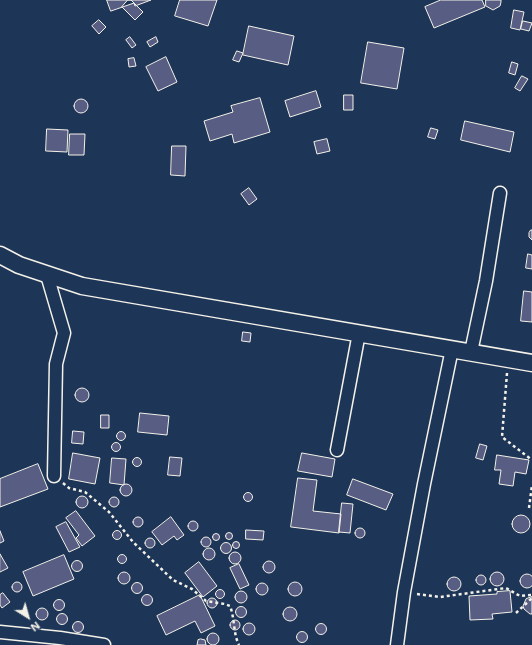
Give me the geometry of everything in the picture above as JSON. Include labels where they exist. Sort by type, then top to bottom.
[{"type":"street","points":[[471,352],[486,281],[500,193]]},
{"type":"street","points":[[0,255],[19,265],[82,286],[532,363]]},
{"type":"street","points":[[47,275],[64,333],[56,364],[54,476]]},
{"type":"street","points":[[337,450],[359,333]]},
{"type":"street","points":[[397,645],[404,592],[424,484],[452,349]]},
{"type":"street","points":[[0,632],[60,638],[104,645]]},
{"type":"path","points":[[508,359],[502,437],[532,460]]},
{"type":"path","points":[[54,476],[69,488],[85,492],[109,512],[134,542],[173,580],[192,589],[206,601],[230,606],[234,618],[236,638],[239,645]]},
{"type":"path","points":[[529,508],[532,485]]},
{"type":"path","points":[[404,592],[440,597],[506,588],[520,596],[532,595]]},
{"type":"path","points":[[516,613],[532,598]]},
{"type":"building","points":[[107,0],[151,0],[135,6],[134,3],[111,11]]},
{"type":"building","points":[[128,0],[131,0],[143,12],[135,20],[122,7]]},
{"type":"building","points":[[180,0],[217,0],[208,26],[175,16]]},
{"type":"building","points":[[441,0],[482,0],[485,7],[434,28],[425,7]]},
{"type":"building","points":[[486,0],[501,0],[500,6],[493,10],[486,6]]},
{"type":"building","points":[[514,10],[524,12],[520,30],[511,28]]},
{"type":"building","points":[[99,20],[106,27],[99,34],[92,26]]},
{"type":"building","points":[[523,21],[532,23],[529,31],[521,29]]},
{"type":"building","points":[[249,26],[294,36],[288,65],[243,55]]},
{"type":"building","points":[[130,37],[136,45],[132,48],[126,40]]},
{"type":"building","points":[[156,37],[158,42],[150,47],[147,42]]},
{"type":"building","points":[[368,42],[404,48],[397,89],[361,83]]},
{"type":"building","points":[[237,51],[243,53],[239,62],[233,60]]},
{"type":"building","points":[[166,57],[177,82],[158,91],[146,67]]},
{"type":"building","points":[[134,58],[136,66],[129,67],[128,59]]},
{"type":"building","points":[[512,62],[518,64],[515,75],[509,73]]},
{"type":"building","points":[[522,76],[528,79],[520,91],[515,88]]},
{"type":"building","points":[[316,91],[321,107],[290,117],[285,101]]},
{"type":"building","points":[[344,95],[353,95],[353,110],[344,110]]},
{"type":"building","points":[[260,98],[270,132],[234,143],[232,134],[210,141],[204,121],[233,112],[231,106]]},
{"type":"building","points":[[81,99],[86,101],[88,106],[86,111],[81,113],[76,111],[74,106],[76,101]]},
{"type":"building","points":[[465,121],[514,132],[510,152],[461,140]]},
{"type":"building","points":[[431,128],[438,130],[435,139],[428,137]]},
{"type":"building","points":[[47,129],[68,130],[67,152],[46,151]]},
{"type":"building","points":[[70,134],[85,134],[84,155],[69,155]]},
{"type":"building","points":[[327,139],[330,151],[317,154],[314,142]]},
{"type":"building","points":[[172,146],[186,146],[185,176],[171,175]]},
{"type":"building","points":[[249,188],[257,199],[249,205],[241,194]]},
{"type":"building","points":[[532,230],[532,240],[529,237]]},
{"type":"building","points":[[528,254],[532,255],[532,269],[526,268]]},
{"type":"building","points":[[524,291],[532,292],[532,322],[521,321]]},
{"type":"building","points":[[243,332],[251,333],[250,342],[242,341]]},
{"type":"building","points":[[82,388],[87,390],[89,395],[87,400],[82,402],[77,400],[75,395],[77,390]]},
{"type":"building","points":[[140,413],[169,416],[167,435],[138,432]]},
{"type":"building","points":[[101,415],[109,415],[109,428],[101,428]]},
{"type":"building","points":[[73,431],[84,432],[83,444],[72,443]]},
{"type":"building","points":[[119,432],[123,432],[125,436],[123,440],[119,440],[117,438],[117,434]]},
{"type":"building","points":[[114,443],[118,443],[120,447],[118,451],[114,451],[112,449],[112,445]]},
{"type":"building","points":[[480,444],[487,446],[483,460],[476,458]]},
{"type":"building","points":[[73,453],[100,458],[95,484],[69,479]]},
{"type":"building","points":[[302,453],[335,459],[332,477],[298,471]]},
{"type":"building","points":[[497,455],[529,460],[526,474],[515,472],[513,486],[499,484],[501,470],[495,470]]},
{"type":"building","points":[[137,457],[142,462],[137,467],[132,462]]},
{"type":"building","points":[[170,457],[182,458],[180,476],[168,475]]},
{"type":"building","points":[[112,458],[126,459],[124,485],[110,483]]},
{"type":"building","points":[[38,464],[48,489],[0,507],[0,479]]},
{"type":"building","points":[[298,478],[317,480],[313,511],[341,514],[339,533],[291,527]]},
{"type":"building","points":[[353,479],[393,494],[386,510],[347,495]]},
{"type":"building","points":[[126,484],[130,486],[132,490],[130,494],[126,496],[122,494],[120,490],[122,486]]},
{"type":"building","points":[[248,492],[253,497],[248,502],[243,497]]},
{"type":"building","points":[[82,496],[86,498],[88,502],[86,506],[82,508],[78,506],[76,502],[78,498]]},
{"type":"building","points":[[112,497],[116,497],[119,502],[116,507],[112,507],[109,504],[109,500]]},
{"type":"building","points":[[342,503],[353,504],[350,533],[339,532]]},
{"type":"building","points":[[76,511],[95,536],[82,546],[76,538],[79,535],[66,518]]},
{"type":"building","points":[[521,515],[527,518],[530,524],[527,530],[521,533],[515,530],[512,524],[515,518]]},
{"type":"building","points":[[136,517],[140,517],[143,522],[140,527],[136,527],[133,524],[133,520]]},
{"type":"building","points":[[171,517],[184,535],[177,540],[174,536],[162,545],[152,532]]},
{"type":"building","points":[[193,521],[198,526],[193,531],[188,526]]},
{"type":"building","points":[[66,522],[80,547],[69,552],[56,527]]},
{"type":"building","points":[[358,528],[362,528],[364,529],[364,537],[358,538],[355,535],[355,531]]},
{"type":"building","points":[[246,530],[264,531],[263,540],[246,539]]},
{"type":"building","points":[[0,531],[4,541],[0,543]]},
{"type":"building","points":[[115,531],[119,531],[121,535],[119,539],[115,539],[113,537],[113,533]]},
{"type":"building","points":[[229,532],[232,533],[232,539],[229,540],[226,539],[225,536],[226,533]]},
{"type":"building","points":[[216,533],[220,537],[216,541],[212,537]]},
{"type":"building","points":[[204,537],[208,537],[211,542],[208,547],[204,547],[201,544],[201,540]]},
{"type":"building","points":[[150,538],[155,543],[150,548],[145,543]]},
{"type":"building","points":[[236,541],[240,545],[236,549],[232,545]]},
{"type":"building","points":[[224,543],[228,543],[230,544],[230,552],[224,553],[221,550],[221,546]]},
{"type":"building","points":[[209,548],[213,550],[215,554],[213,558],[209,560],[205,558],[203,554],[205,550]]},
{"type":"building","points":[[235,552],[239,554],[241,558],[239,562],[235,564],[231,562],[229,558],[231,554]]},
{"type":"building","points":[[0,554],[8,568],[0,572]]},
{"type":"building","points":[[64,555],[74,579],[33,596],[23,572]]},
{"type":"building","points":[[120,555],[124,555],[126,559],[124,563],[120,563],[118,561],[118,557]]},
{"type":"building","points":[[77,560],[81,562],[83,566],[81,570],[77,572],[73,570],[71,566],[73,562]]},
{"type":"building","points":[[269,561],[273,563],[275,567],[273,571],[269,573],[265,571],[263,567],[265,563]]},
{"type":"building","points":[[199,562],[217,586],[203,597],[185,573]]},
{"type":"building","points":[[239,564],[249,585],[240,589],[230,568]]},
{"type":"building","points":[[124,572],[128,574],[130,578],[128,582],[124,584],[120,582],[118,578],[120,574]]},
{"type":"building","points":[[494,572],[500,572],[504,576],[504,582],[500,586],[494,586],[490,582],[490,576]]},
{"type":"building","points":[[527,574],[532,576],[534,581],[532,586],[527,588],[522,586],[520,581],[522,576]]},
{"type":"building","points":[[479,575],[483,575],[485,576],[485,584],[479,585],[476,582],[476,578]]},
{"type":"building","points":[[454,577],[459,579],[461,584],[459,589],[454,591],[449,589],[447,584],[449,579]]},
{"type":"building","points":[[15,582],[19,582],[21,583],[21,591],[15,592],[12,589],[12,585]]},
{"type":"building","points":[[137,582],[141,584],[143,588],[141,592],[137,594],[133,592],[131,588],[133,584]]},
{"type":"building","points":[[295,582],[300,584],[302,589],[300,594],[295,596],[290,594],[288,589],[290,584]]},
{"type":"building","points":[[264,583],[267,584],[267,594],[260,595],[257,594],[256,587],[257,584]]},
{"type":"building","points":[[220,589],[225,594],[220,599],[215,594]]},
{"type":"building","points":[[241,591],[245,593],[247,597],[245,601],[241,603],[237,601],[235,597],[237,593]]},
{"type":"building","points":[[510,591],[512,612],[492,614],[493,619],[470,620],[469,596],[497,594],[497,592]]},
{"type":"building","points":[[3,593],[10,602],[2,608],[0,605],[0,595]]},
{"type":"building","points":[[147,594],[151,596],[153,600],[151,604],[147,606],[143,604],[141,600],[143,596]]},
{"type":"building","points":[[200,595],[215,626],[201,633],[195,621],[166,635],[157,616]]},
{"type":"building","points":[[532,597],[532,614],[530,614],[524,609],[523,606],[526,599]]},
{"type":"building","points":[[210,598],[214,598],[217,603],[214,608],[210,608],[207,605],[207,601]]},
{"type":"building","points":[[59,599],[63,601],[65,605],[63,609],[59,611],[55,609],[53,605],[55,601]]},
{"type":"building","points":[[239,607],[243,607],[245,608],[245,616],[239,617],[236,614],[236,610]]},
{"type":"building","points":[[287,607],[293,607],[297,611],[297,617],[293,621],[287,621],[283,617],[283,611]]},
{"type":"building","points":[[42,608],[46,610],[48,614],[46,618],[42,620],[38,618],[36,614],[38,610]]},
{"type":"building","points":[[62,613],[66,615],[68,619],[66,623],[62,625],[58,623],[56,619],[58,615]]},
{"type":"building","points":[[233,620],[237,620],[239,621],[239,629],[233,630],[230,627],[230,623]]},
{"type":"building","points":[[78,621],[82,623],[84,627],[82,631],[78,633],[74,631],[72,627],[74,623]]},
{"type":"building","points":[[247,623],[251,623],[255,629],[251,635],[247,635],[243,631],[243,627]]},
{"type":"building","points":[[319,624],[323,624],[325,625],[325,633],[319,634],[316,631],[316,627]]},
{"type":"building","points":[[300,632],[304,632],[306,633],[306,641],[300,642],[297,639],[297,635]]},
{"type":"building","points":[[213,633],[217,635],[219,639],[217,643],[213,645],[209,643],[207,639],[209,635]]},
{"type":"building","points":[[198,640],[205,640],[206,645],[197,645]]}]
